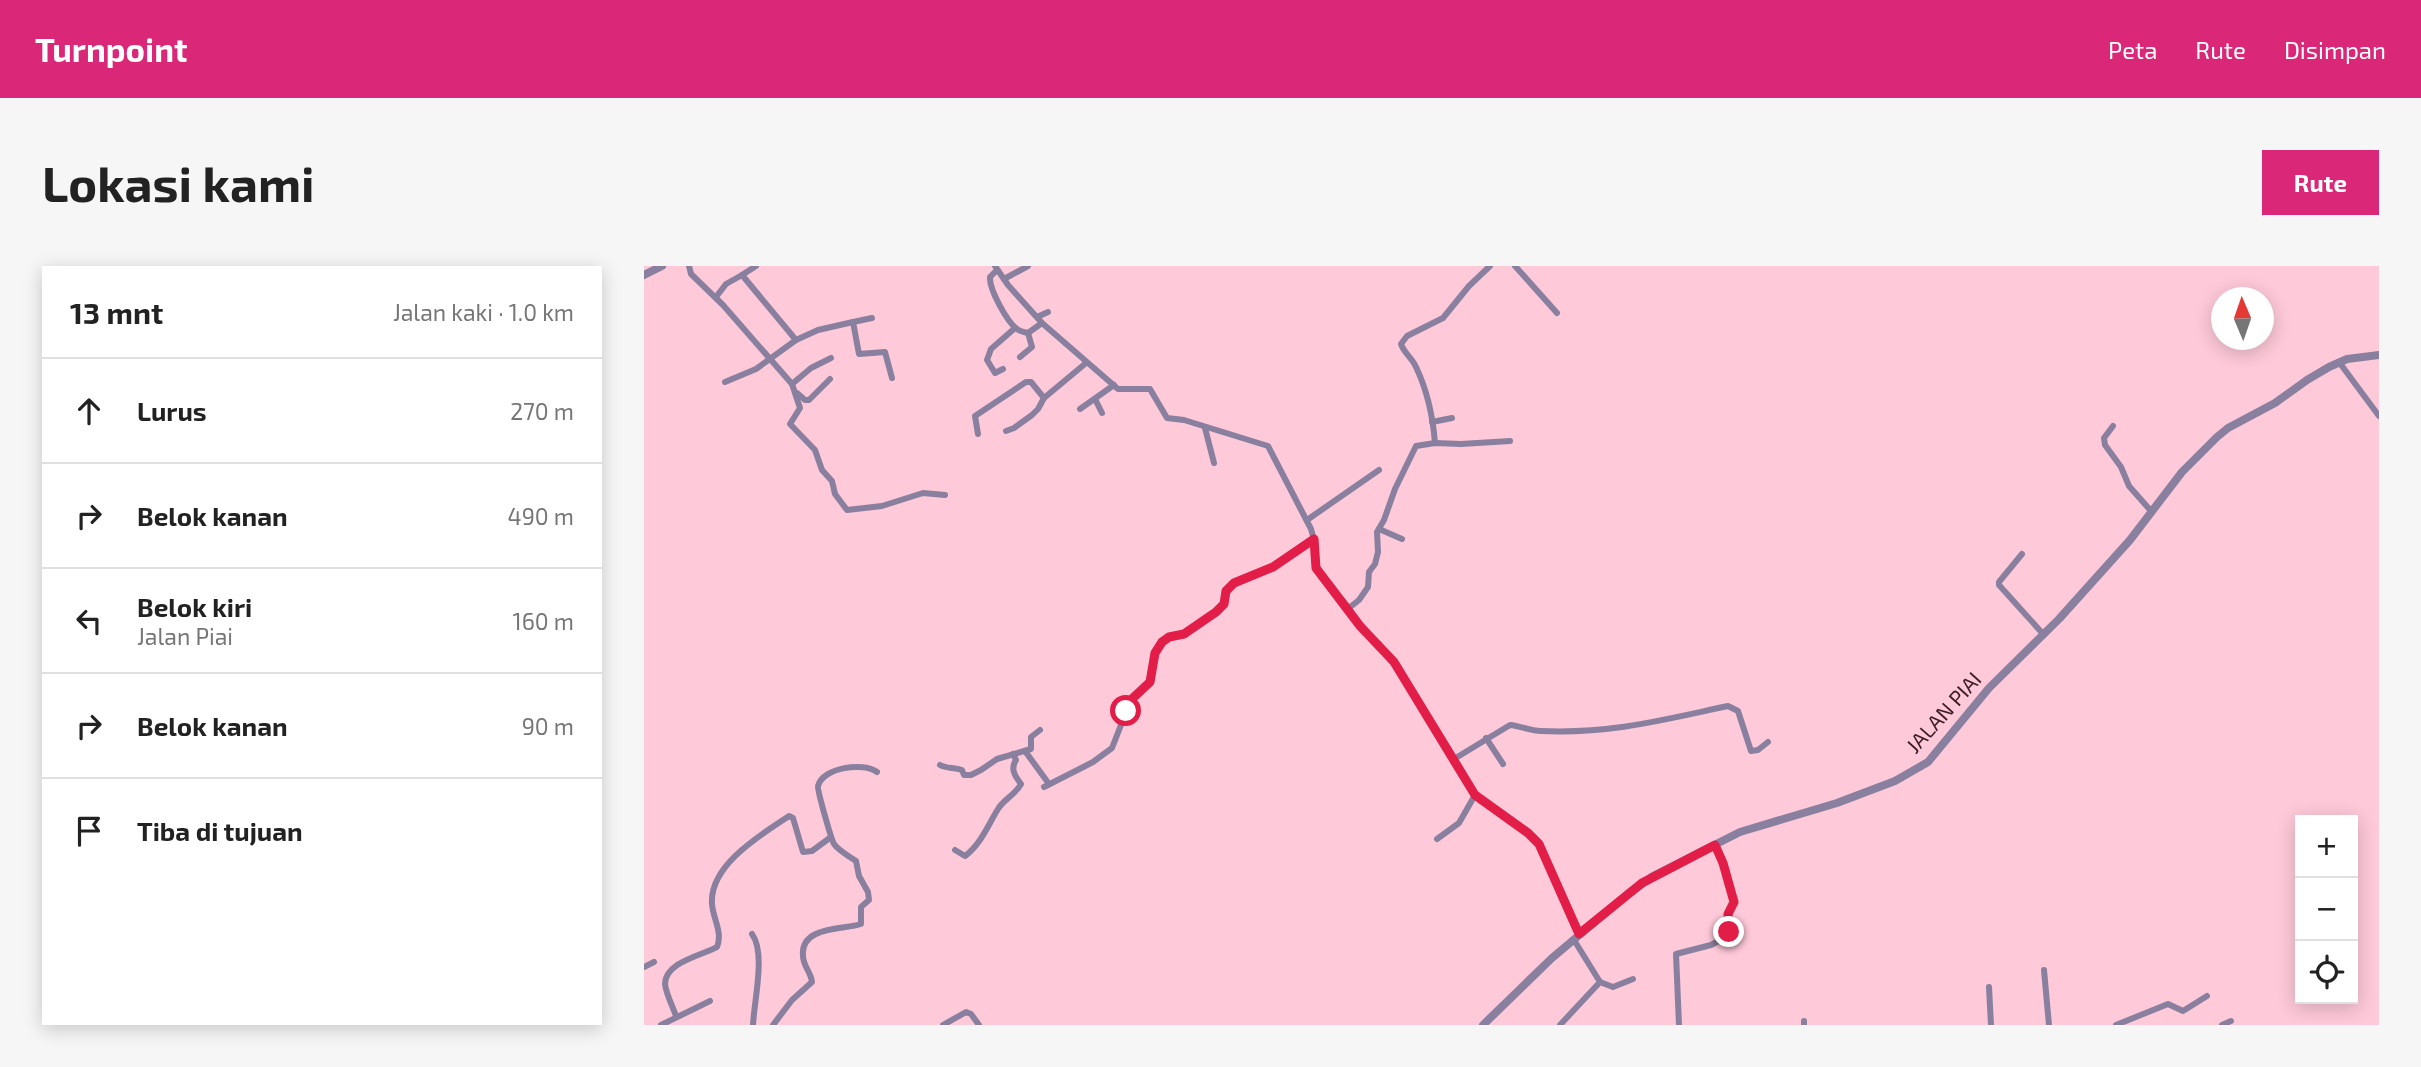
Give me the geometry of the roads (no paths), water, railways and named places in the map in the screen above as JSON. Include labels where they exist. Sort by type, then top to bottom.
[{"type":"street","points":[[644,273],[662,266]]},
{"type":"street","points":[[689,266],[691,274],[716,297],[792,384],[797,393],[800,410],[790,424],[815,450],[822,470],[832,481],[835,494],[846,510],[882,506],[916,494],[945,495]]},
{"type":"street","points":[[716,297],[726,284],[756,266]]},
{"type":"street","points":[[1004,279],[1028,266]]},
{"type":"street","points":[[1435,443],[1422,383],[1415,365],[1401,346],[1402,340],[1416,330],[1443,318],[1469,286],[1490,266]]},
{"type":"street","points":[[1515,266],[1557,313]]},
{"type":"street","points":[[1028,333],[1015,328],[990,286],[990,277],[996,268],[1042,323],[1114,385],[1123,389],[1150,389],[1167,418],[1184,420],[1268,446],[1307,520],[1314,539],[1316,568],[1349,608],[1360,626],[1394,662],[1423,714],[1475,795],[1521,827],[1539,844],[1577,937],[1601,982],[1613,987],[1633,979]]},
{"type":"street","points":[[742,275],[796,340]]},
{"type":"street","points":[[1037,317],[1048,312]]},
{"type":"street","points":[[725,382],[756,369],[796,340],[818,330],[872,318]]},
{"type":"street","points":[[853,322],[859,354],[885,352],[892,378]]},
{"type":"street","points":[[1028,333],[1042,323]]},
{"type":"street","points":[[1003,369],[995,373],[987,360],[992,349],[1015,328]]},
{"type":"street","points":[[1020,357],[1032,346],[1028,333]]},
{"type":"street","name":"JALAN PIAI","points":[[1483,1025],[1532,976],[1642,883],[1755,827],[1837,803],[1917,770],[1936,754],[2006,670],[2044,635],[2130,540],[2193,460],[2217,437],[2339,362],[2360,356],[2379,355]]},
{"type":"street","points":[[792,384],[811,368],[831,358]]},
{"type":"street","points":[[2339,362],[2379,416]]},
{"type":"street","points":[[1006,431],[1036,411],[1044,398],[1086,363]]},
{"type":"street","points":[[797,393],[809,400],[830,379]]},
{"type":"street","points":[[978,434],[975,417],[1026,382],[1031,382],[1044,398]]},
{"type":"street","points":[[1080,409],[1114,385]]},
{"type":"street","points":[[1095,399],[1102,413]]},
{"type":"street","points":[[1432,422],[1452,418]]},
{"type":"street","points":[[2113,426],[2104,438],[2105,445],[2116,459],[2131,490],[2151,511]]},
{"type":"street","points":[[1205,428],[1214,463]]},
{"type":"street","points":[[1349,608],[1359,600],[1367,587],[1369,572],[1377,556],[1377,533],[1414,449],[1419,445],[1435,443],[1510,441]]},
{"type":"street","points":[[1307,520],[1379,470]]},
{"type":"street","points":[[1379,529],[1402,539]]},
{"type":"street","points":[[1025,751],[1046,785],[1100,758],[1112,748],[1130,702],[1150,682],[1155,653],[1162,642],[1169,637],[1184,634],[1216,612],[1224,604],[1226,591],[1234,583],[1273,567],[1314,539]]},
{"type":"street","points":[[2022,554],[1999,585],[2044,635]]},
{"type":"street","points":[[1454,759],[1510,725],[1538,732],[1609,730],[1732,706],[1738,711],[1750,750],[1755,752],[1768,742]]},
{"type":"street","points":[[940,765],[961,770],[964,775],[971,775],[997,759],[1031,749],[1031,737],[1040,730]]},
{"type":"street","points":[[1486,738],[1503,764]]},
{"type":"street","points":[[955,850],[965,856],[970,852],[987,831],[997,810],[1018,790],[1021,784],[1014,774],[1013,764],[1016,760],[1013,754]]},
{"type":"street","points":[[773,1025],[792,1000],[812,982],[803,961],[802,952],[806,942],[823,931],[861,924],[861,907],[869,900],[856,861],[838,849],[831,837],[823,803],[817,793],[820,782],[835,771],[858,767],[871,768],[877,772]]},
{"type":"street","points":[[1437,839],[1456,827],[1475,795]]},
{"type":"street","points":[[676,1016],[665,984],[668,976],[672,969],[686,959],[717,947],[720,938],[711,902],[716,884],[741,849],[789,816],[793,818],[803,852],[813,851],[831,837]]},
{"type":"street","points":[[1679,1025],[1676,954],[1711,945],[1726,937],[1729,932],[1728,914],[1734,902],[1715,845]]},
{"type":"street","points":[[752,934],[758,946],[753,1025]]},
{"type":"street","points":[[644,967],[654,962]]},
{"type":"street","points":[[2044,970],[2049,1025]]},
{"type":"street","points":[[1560,1025],[1601,982]]},
{"type":"street","points":[[1989,987],[1991,1025]]},
{"type":"street","points":[[2116,1025],[2168,1004],[2183,1011],[2207,996]]},
{"type":"street","points":[[661,1025],[710,1001]]},
{"type":"street","points":[[943,1025],[966,1012],[971,1014],[979,1025]]},
{"type":"street","points":[[2221,1025],[2231,1021]]}]
